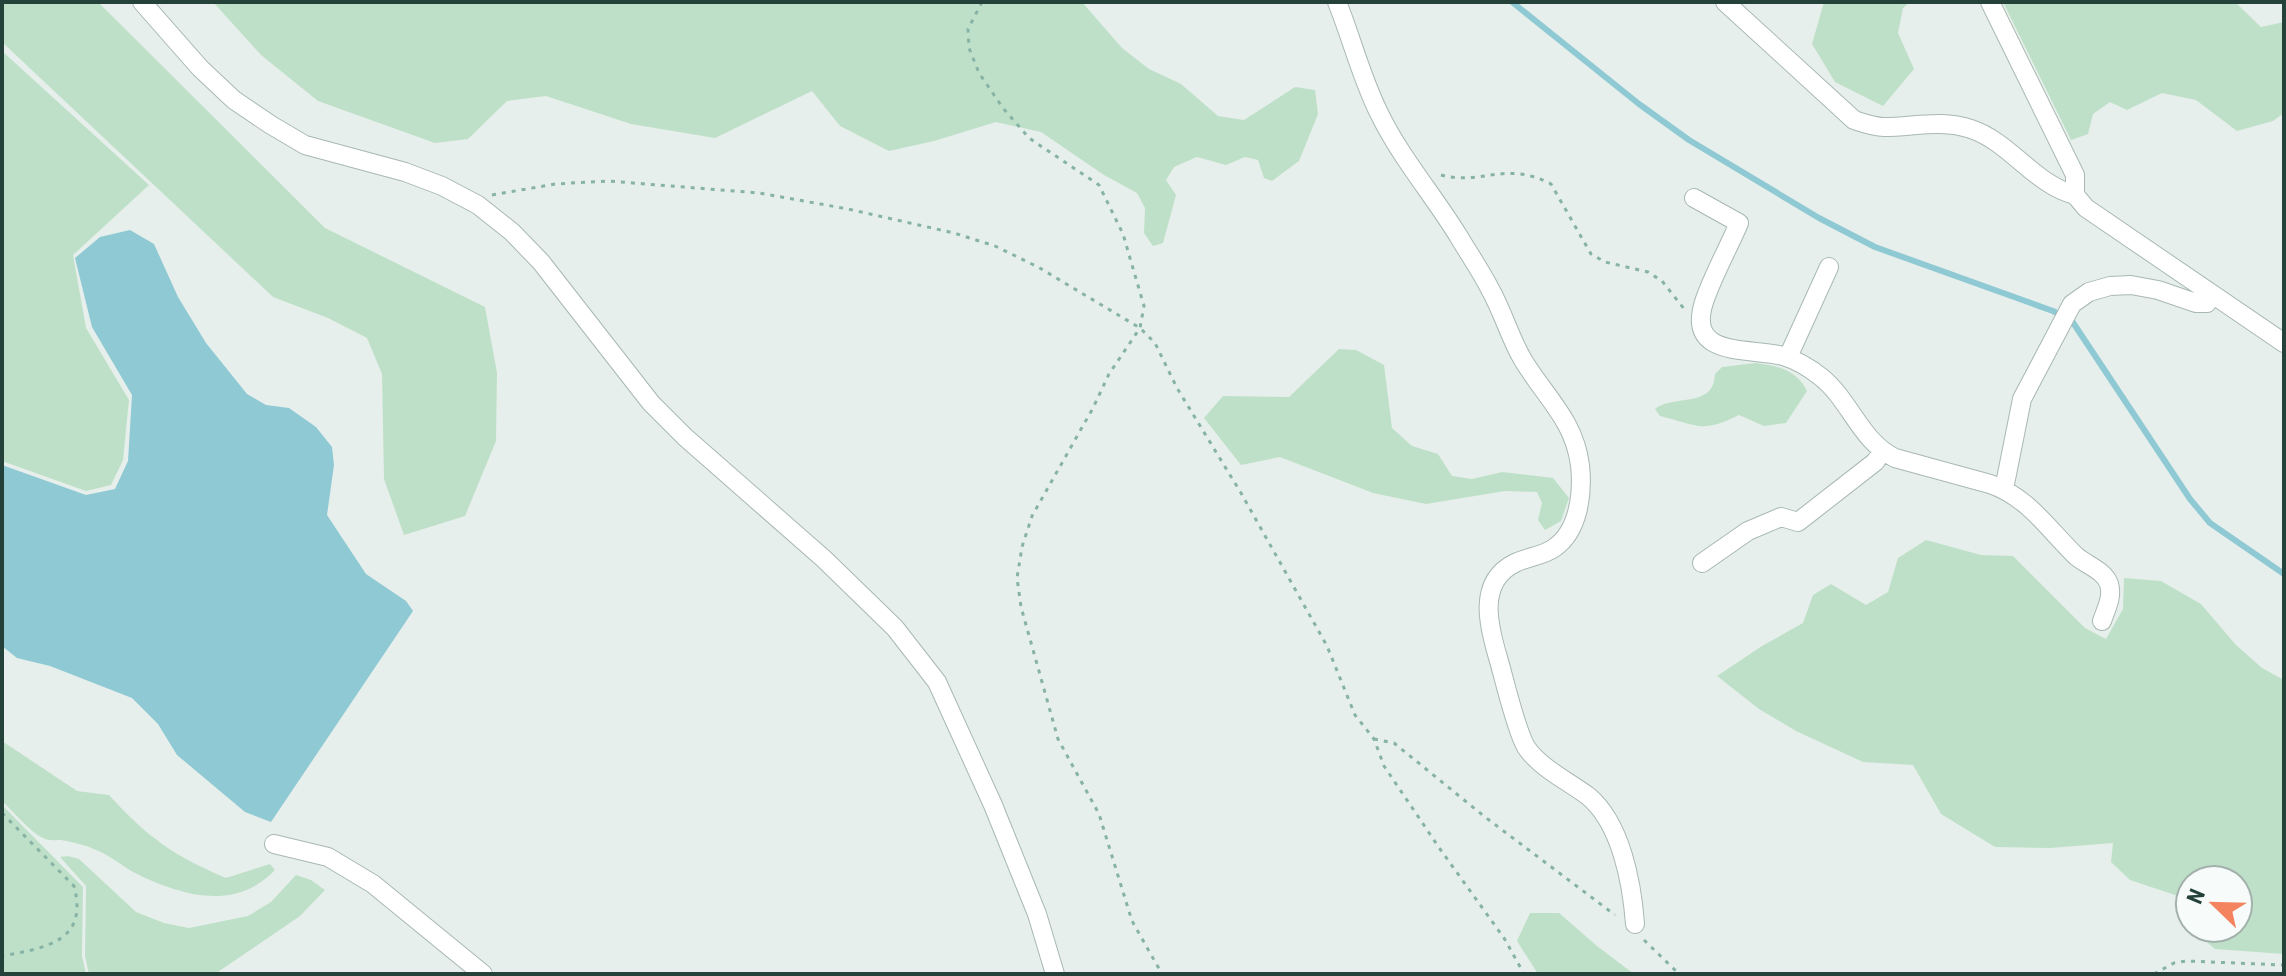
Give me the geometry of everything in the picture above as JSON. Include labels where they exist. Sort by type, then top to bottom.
[{"type":"street","points":[[142,2],[200,68],[234,100],[271,125],[305,145],[405,172],[442,186],[478,205],[512,232],[541,262],[651,403],[685,437],[824,559],[895,628],[937,682],[993,805],[1037,914],[1055,974]]},
{"type":"street","points":[[1337,2],[1379,115],[1491,290],[1521,357],[1540,387],[1565,416],[1573,433],[1580,464],[1581,493],[1577,513],[1565,538],[1553,550],[1512,564],[1492,587],[1487,608],[1490,629],[1526,747],[1605,813],[1630,880],[1635,924]]},
{"type":"street","points":[[1725,2],[1854,120],[1882,127],[1947,123],[1992,138],[2059,191],[2075,195],[2097,217],[2284,343]]},
{"type":"street","points":[[1990,2],[2075,175],[2075,195]]},
{"type":"street","points":[[1694,198],[1739,223],[1704,303],[1700,324],[1703,333],[1714,344],[1729,349],[1788,357],[1820,376],[1837,392],[1882,452],[2004,489],[2041,517],[2075,555],[2109,583],[2111,597],[2102,621]]},
{"type":"street","points":[[1788,357],[1829,267]]},
{"type":"street","points":[[2004,489],[2022,399],[2064,315],[2089,292],[2110,286],[2131,285],[2158,290],[2196,303],[2207,303],[2212,295]]},
{"type":"street","points":[[1702,563],[1748,531],[1781,517],[1798,522],[1875,462],[1882,452]]},
{"type":"street","points":[[274,844],[328,857],[373,884],[483,974]]},
{"type":"path","points":[[982,2],[968,29],[969,48],[979,73],[1029,138],[1099,185],[1123,234],[1144,306],[1140,328],[1109,374],[1032,516],[1022,547],[1017,578],[1025,622],[1058,739],[1099,814],[1132,921],[1162,974]]},
{"type":"path","points":[[1411,164],[1455,179],[1520,173],[1551,184],[1591,254],[1605,262],[1648,272],[1662,281],[1686,312],[1700,324]]},
{"type":"path","points":[[478,205],[493,194],[555,184],[608,181],[759,193],[848,209],[954,233],[995,246],[1038,267],[1140,328],[1155,343],[1177,388],[1241,493],[1327,646],[1355,715],[1374,739],[1384,766],[1504,938],[1524,974]]},
{"type":"path","points":[[1374,739],[1394,743],[1485,817],[1620,919],[1635,924],[1644,941],[1679,974]]},
{"type":"path","points":[[2,813],[74,886],[77,899],[76,923],[61,939],[36,950],[2,956]]},
{"type":"path","points":[[2154,974],[2174,963],[2186,961],[2284,965]]},
{"type":"green space","points":[[2,2],[98,2],[325,228],[485,307],[497,373],[496,441],[465,516],[404,535],[384,479],[382,374],[367,338],[328,318],[273,297],[2,42]]},
{"type":"green space","points":[[213,2],[1082,2],[1122,48],[1149,69],[1181,84],[1218,116],[1244,120],[1295,87],[1315,90],[1318,114],[1299,161],[1272,181],[1264,178],[1258,160],[1245,157],[1226,165],[1197,157],[1174,167],[1166,180],[1176,195],[1163,243],[1153,246],[1144,233],[1145,208],[1137,193],[1104,175],[1041,132],[996,122],[889,151],[840,126],[812,91],[715,138],[631,124],[546,96],[507,101],[468,139],[435,143],[318,101],[261,55]]},
{"type":"green space","points":[[1824,2],[1910,2],[1903,8],[1898,33],[1914,69],[1883,106],[1835,82],[1812,44]]},
{"type":"green space","points":[[2003,2],[2235,2],[2261,27],[2284,22],[2284,113],[2273,121],[2237,131],[2196,100],[2162,93],[2127,110],[2110,102],[2093,114],[2088,134],[2071,140]]},
{"type":"green space","points":[[2,51],[149,185],[73,255],[86,328],[129,400],[123,460],[111,485],[86,491],[2,461]]},
{"type":"green space","points":[[1339,349],[1356,350],[1384,365],[1392,428],[1412,446],[1438,454],[1452,476],[1472,479],[1502,472],[1553,478],[1569,498],[1561,521],[1545,530],[1538,520],[1542,503],[1537,492],[1505,491],[1426,504],[1373,493],[1280,457],[1241,465],[1204,418],[1223,396],[1289,397]]},
{"type":"green space","points":[[1756,363],[1786,370],[1798,378],[1807,391],[1786,423],[1764,426],[1739,415],[1716,424],[1700,426],[1660,416],[1655,409],[1708,392],[1715,374],[1722,367]]},
{"type":"green space","points":[[1926,540],[1981,555],[2013,556],[2085,628],[2106,639],[2123,609],[2124,578],[2161,581],[2201,604],[2236,645],[2262,668],[2284,680],[2284,954],[2215,949],[2209,944],[2254,944],[2254,864],[2174,864],[2174,895],[2130,880],[2111,862],[2113,843],[2050,848],[1995,847],[1941,814],[1913,765],[1863,762],[1796,731],[1759,709],[1717,676],[1803,623],[1813,595],[1831,584],[1866,605],[1888,592],[1898,558]]},
{"type":"green space","points":[[2,741],[77,791],[109,795],[162,844],[208,870],[226,878],[270,864],[275,870],[242,892],[206,896],[187,893],[151,880],[88,847],[45,839],[2,801]]},
{"type":"green space","points":[[2,805],[83,887],[82,956],[86,974],[2,974]]},
{"type":"green space","points":[[60,857],[79,859],[136,912],[164,923],[189,928],[248,916],[271,902],[296,875],[311,880],[325,890],[300,916],[215,974],[89,974],[85,956],[86,886]]},
{"type":"green space","points":[[1530,913],[1559,913],[1634,974],[1538,974],[1517,941]]},
{"type":"water","points":[[130,230],[154,244],[178,297],[206,343],[247,394],[266,405],[289,408],[316,427],[332,447],[334,465],[327,515],[366,574],[406,601],[413,611],[271,822],[245,812],[177,755],[158,724],[132,698],[50,666],[17,658],[2,646],[2,465],[86,495],[115,489],[128,461],[132,395],[92,327],[75,258],[100,237]]},
{"type":"waterway","points":[[1512,2],[1689,140],[1819,218],[1875,247],[2053,311],[2072,321],[2190,499],[2210,523],[2284,574]]}]
